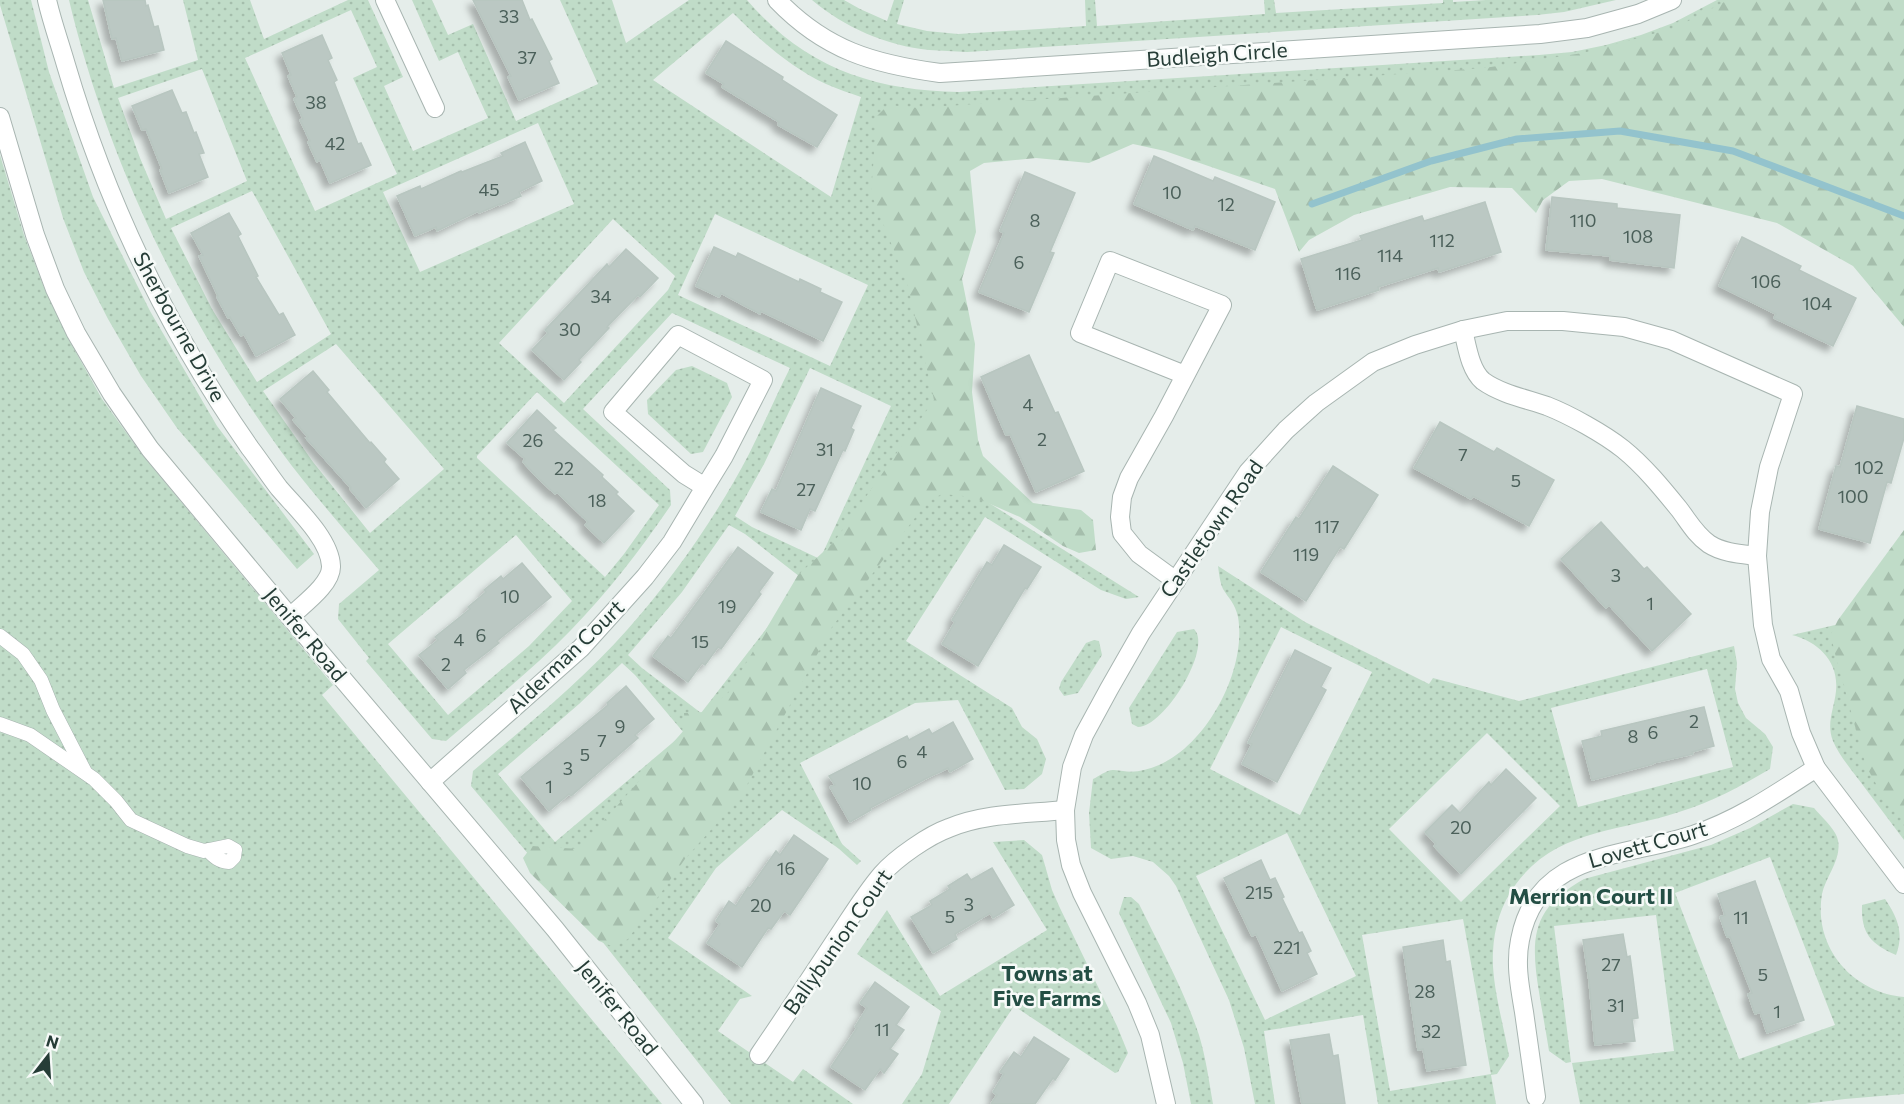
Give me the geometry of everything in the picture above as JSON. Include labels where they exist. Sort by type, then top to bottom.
[{"type":"street","name":"Sherbourne Drive","points":[[47,0],[78,104],[105,177],[147,273],[194,361],[238,430],[278,486],[319,535],[328,552],[332,567],[328,580],[290,617]]},
{"type":"street","points":[[385,0],[435,108]]},
{"type":"street","name":"Budleigh Circle","points":[[777,0],[806,26],[833,44],[863,58],[898,68],[940,73],[1540,34],[1587,28],[1638,14],[1672,0]]},
{"type":"street","name":"Jenifer Road","points":[[0,117],[35,235],[55,289],[76,333],[112,394],[150,449],[555,929],[694,1104]]},
{"type":"street","points":[[1176,581],[1139,554],[1122,533],[1120,517],[1122,497],[1129,478],[1164,416],[1222,305],[1110,261],[1080,333],[1185,375]]},
{"type":"street","name":"Castletown Road","points":[[1166,1104],[1150,1035],[1137,1003],[1082,893],[1071,865],[1066,840],[1065,810],[1072,767],[1084,735],[1141,633],[1248,472],[1286,430],[1316,403],[1373,362],[1415,345],[1463,330],[1507,321],[1563,321],[1624,327],[1671,340],[1793,394],[1769,467],[1760,512],[1757,556],[1762,625],[1771,658],[1789,691],[1801,733],[1816,768],[1904,884]]},
{"type":"street","points":[[1463,330],[1472,365],[1482,380],[1498,389],[1550,407],[1622,448],[1651,474],[1692,529],[1709,544],[1724,551],[1757,556]]},
{"type":"street","name":"Alderman Court","points":[[430,782],[588,640],[638,585],[665,551],[705,487],[733,439],[763,380],[678,335],[613,412],[684,474],[705,487]]},
{"type":"street","name":"Lovett Court","points":[[1536,1097],[1517,966],[1526,917],[1536,897],[1555,879],[1579,864],[1692,836],[1727,822],[1759,806],[1816,768]]},
{"type":"street","name":"Ballybunion Court","points":[[759,1055],[883,872],[928,838],[948,828],[989,817],[1065,810]]},
{"type":"lane","points":[[0,636],[23,654],[41,680],[86,773]]},
{"type":"lane","points":[[0,724],[30,735],[86,773],[116,801],[131,820],[187,846],[208,850]]},
{"type":"green space","points":[[0,0],[31,0],[49,72],[93,197],[150,311],[217,426],[314,554],[297,569],[177,428],[141,376],[108,319],[84,272],[63,218]]},
{"type":"green space","points":[[69,0],[88,0],[114,88],[198,60],[183,0],[250,0],[264,39],[348,0],[368,0],[403,77],[384,86],[413,151],[488,118],[458,52],[439,61],[412,0],[432,0],[448,35],[473,24],[516,121],[598,84],[560,0],[612,0],[626,43],[689,0],[747,0],[769,23],[792,42],[842,71],[898,87],[959,92],[1572,52],[1641,35],[1673,23],[1717,0],[1904,0],[1904,61],[877,129],[944,445],[930,466],[1139,597],[1126,599],[1101,590],[985,517],[906,641],[1012,708],[1022,727],[1037,739],[1046,759],[1042,774],[1024,789],[1005,790],[958,700],[915,703],[800,763],[842,844],[861,861],[857,865],[838,848],[782,810],[716,868],[668,938],[752,996],[740,999],[718,1031],[793,1082],[803,1069],[853,1104],[731,1104],[605,945],[471,786],[473,771],[591,668],[661,589],[693,546],[736,477],[790,368],[672,313],[583,409],[670,490],[671,505],[611,585],[556,645],[446,741],[432,739],[366,661],[369,658],[338,619],[339,604],[379,570],[280,450],[212,346],[153,236],[127,178],[85,61]],"holes":[[[351,10],[377,67],[353,78],[397,174],[315,211],[245,58]],[[733,13],[765,43],[800,70],[826,84],[861,97],[831,197],[653,80]],[[202,69],[247,181],[166,219],[118,98]],[[538,123],[574,204],[420,272],[383,192]],[[252,191],[331,334],[257,382],[212,309],[171,228]],[[715,214],[868,285],[830,366],[678,295]],[[613,219],[675,276],[668,290],[564,403],[499,343]],[[336,344],[444,469],[370,533],[313,462],[263,391]],[[810,368],[891,406],[820,559],[752,527],[735,516],[764,464]],[[537,392],[659,505],[605,577],[477,458]],[[729,525],[745,534],[804,580],[701,713],[628,655],[682,592]],[[516,535],[572,601],[529,646],[448,715],[388,644]],[[622,663],[684,733],[555,842],[498,774],[579,704]]]},
{"type":"green space","points":[[812,0],[844,0],[887,21],[894,0],[904,0],[897,24],[927,31],[958,34],[1086,26],[1085,0],[1095,0],[1097,26],[1265,14],[1264,0],[1274,0],[1276,13],[1443,3],[1443,0],[1453,0],[1453,2],[1616,0],[1564,12],[1537,15],[967,52],[913,48],[882,40],[838,19]]},
{"type":"green space","points":[[1728,0],[1904,0],[1904,327],[1853,266],[1777,223],[1602,179],[1569,181],[1543,200],[1536,213],[1512,188],[1450,187],[1354,215],[1309,240],[1299,252],[1275,189],[1165,151],[1133,144],[1089,163],[1036,158],[984,163],[970,171],[976,232],[962,279],[975,344],[972,392],[978,440],[983,456],[1033,503],[1081,510],[1093,520],[1096,550],[1079,553],[1063,546],[1020,517],[974,497],[942,494],[927,502],[832,627],[741,796],[685,859],[628,939],[614,947],[599,941],[530,873],[523,858],[532,846],[579,849],[685,729],[684,713],[705,712],[729,692],[798,575],[834,542],[934,400],[908,286],[871,193],[877,116],[888,105],[919,108],[1484,68],[1583,53],[1675,28]]},
{"type":"green space","points":[[0,155],[24,235],[45,290],[69,340],[102,399],[143,456],[333,685],[322,695],[662,1104],[0,1104]]},
{"type":"green space","points":[[692,366],[727,383],[732,397],[703,452],[691,454],[648,414],[647,400],[676,370]]},
{"type":"green space","points":[[1904,530],[1904,817],[1885,800],[1866,766],[1831,634],[1838,620]]},
{"type":"green space","points":[[1218,566],[1305,622],[1429,684],[1433,678],[1519,701],[1734,646],[1737,663],[1735,689],[1738,703],[1746,718],[1765,734],[1773,747],[1770,769],[1726,793],[1691,808],[1570,842],[1550,852],[1532,866],[1516,884],[1502,908],[1494,943],[1494,977],[1509,1056],[1497,1074],[1491,1075],[1496,1104],[1378,1104],[1363,1015],[1264,1031],[1275,1104],[1255,1104],[1244,1048],[1229,1000],[1176,886],[1169,876],[1153,862],[1133,856],[1111,859],[1091,848],[1089,813],[1093,779],[1112,770],[1141,771],[1159,765],[1177,755],[1208,723],[1230,681],[1239,637],[1238,617],[1234,605],[1222,587]],"holes":[[[1281,627],[1372,672],[1300,815],[1210,769]],[[1707,669],[1733,767],[1578,807],[1551,708]],[[1487,733],[1560,806],[1461,902],[1389,829]],[[1287,833],[1356,976],[1265,1020],[1196,876]],[[1463,919],[1491,1074],[1390,1091],[1362,935]]]},
{"type":"green space","points":[[1904,609],[1904,840],[1845,761],[1833,741],[1830,722],[1836,681],[1831,662],[1819,648],[1792,635]]},
{"type":"green space","points":[[1194,629],[1198,639],[1197,652],[1183,685],[1172,701],[1149,724],[1138,727],[1132,724],[1129,708],[1177,632]]},
{"type":"green space","points":[[1099,641],[1102,655],[1078,693],[1064,696],[1059,689],[1061,682],[1086,643]]},
{"type":"green space","points":[[1793,804],[1814,808],[1835,833],[1839,844],[1838,852],[1822,894],[1821,913],[1824,932],[1830,949],[1840,964],[1853,976],[1885,993],[1904,997],[1904,1094],[1805,1104],[1580,1104],[1572,1063],[1674,1051],[1656,915],[1554,926],[1571,1062],[1566,1063],[1549,1051],[1536,973],[1536,940],[1545,913],[1554,901],[1584,879],[1711,845],[1750,828]],"holes":[[[1770,857],[1835,1025],[1739,1059],[1675,893]]]},
{"type":"green space","points":[[1024,840],[1042,855],[1052,890],[1128,1053],[1118,1072],[1115,1073],[1014,1006],[949,1104],[902,1104],[922,1074],[941,1011],[857,954],[887,910],[940,996],[1047,930],[993,842]]},
{"type":"green space","points":[[1124,897],[1131,897],[1139,904],[1193,1018],[1201,1044],[1213,1104],[1191,1104],[1183,1063],[1171,1023],[1119,913]]},
{"type":"green space","points":[[1885,899],[1898,926],[1899,940],[1896,955],[1874,942],[1863,924],[1862,905]]},
{"type":"building","points":[[103,0],[145,0],[154,27],[158,26],[164,50],[122,61],[116,38],[112,39]]},
{"type":"building","points":[[473,0],[522,0],[530,20],[532,19],[552,59],[549,61],[559,83],[519,100],[508,77],[511,76]]},
{"type":"building","points":[[322,35],[332,58],[328,60],[337,80],[334,82],[358,144],[361,143],[371,165],[330,183],[320,160],[317,162],[308,142],[310,141],[300,120],[303,119],[294,99],[297,97],[288,76],[291,75],[282,53]]},
{"type":"building","points":[[726,41],[837,115],[817,147],[778,125],[779,122],[722,87],[724,84],[706,73]]},
{"type":"building","points":[[172,90],[182,113],[186,112],[194,133],[196,132],[204,153],[199,154],[208,177],[169,193],[146,129],[142,130],[132,106]]},
{"type":"building","points":[[525,142],[542,181],[519,192],[521,196],[479,213],[478,211],[437,231],[436,227],[415,236],[397,196],[420,186],[421,189],[503,156],[501,153]]},
{"type":"building","points":[[1154,156],[1213,181],[1215,177],[1275,202],[1255,250],[1195,226],[1193,230],[1134,204]]},
{"type":"building","points":[[1025,172],[1075,193],[1050,252],[1054,253],[1029,312],[979,292],[1004,233],[1000,231]]},
{"type":"building","points":[[1552,197],[1617,204],[1617,208],[1680,215],[1674,268],[1610,260],[1610,256],[1546,250]]},
{"type":"building","points":[[1485,202],[1501,252],[1439,272],[1438,268],[1317,310],[1301,259],[1362,240],[1360,236],[1422,216],[1424,221]]},
{"type":"building","points":[[229,213],[241,234],[238,236],[258,276],[256,277],[279,315],[283,313],[295,335],[256,356],[244,334],[241,336],[230,317],[228,318],[199,256],[203,255],[191,233]]},
{"type":"building","points":[[1742,237],[1801,266],[1799,270],[1856,298],[1833,346],[1774,318],[1776,314],[1719,286]]},
{"type":"building","points":[[714,247],[736,257],[738,253],[799,282],[800,279],[842,302],[823,341],[761,311],[760,314],[721,293],[719,297],[696,286]]},
{"type":"building","points":[[626,249],[658,278],[607,327],[609,328],[564,380],[532,350],[548,333],[545,330],[607,264],[609,267]]},
{"type":"building","points":[[1029,355],[1084,471],[1036,492],[1010,434],[1006,435],[981,377]]},
{"type":"building","points":[[313,371],[329,390],[327,392],[386,459],[384,462],[399,479],[366,508],[306,438],[308,437],[293,420],[296,418],[280,399]]},
{"type":"building","points":[[821,388],[861,406],[851,428],[854,430],[845,451],[843,450],[815,511],[810,509],[801,530],[761,512],[772,489],[776,491]]},
{"type":"building","points":[[1857,406],[1904,419],[1904,438],[1891,483],[1887,482],[1870,543],[1819,529],[1836,466],[1840,467]]},
{"type":"building","points":[[537,410],[556,428],[553,430],[603,475],[602,477],[618,492],[616,494],[634,511],[604,543],[585,525],[588,522],[557,492],[555,494],[538,478],[523,462],[525,459],[507,443]]},
{"type":"building","points":[[1440,422],[1494,452],[1497,448],[1554,480],[1529,526],[1473,496],[1471,499],[1414,468]]},
{"type":"building","points":[[1333,466],[1378,495],[1344,549],[1340,547],[1306,601],[1261,572],[1296,517],[1299,519]]},
{"type":"building","points":[[1601,522],[1644,569],[1647,567],[1691,614],[1652,651],[1609,605],[1606,608],[1561,559]]},
{"type":"building","points":[[1004,545],[1041,567],[1027,589],[1025,588],[978,666],[942,644],[955,622],[952,620],[987,562],[992,565]]},
{"type":"building","points":[[738,547],[773,573],[759,592],[761,594],[721,649],[718,647],[705,665],[702,663],[688,682],[653,656],[668,636],[671,638]]},
{"type":"building","points":[[522,563],[551,597],[497,641],[499,643],[464,670],[466,673],[448,689],[419,655],[438,640],[435,637],[470,609],[468,607],[486,592],[484,590],[501,576],[503,579]]},
{"type":"building","points":[[1295,650],[1331,668],[1321,687],[1326,690],[1277,782],[1242,764],[1252,744],[1248,743]]},
{"type":"building","points":[[626,686],[654,719],[635,735],[638,738],[571,796],[569,794],[549,811],[521,777],[608,705],[607,703]]},
{"type":"building","points":[[1704,707],[1714,746],[1692,752],[1693,754],[1592,780],[1582,741],[1602,736],[1601,731]]},
{"type":"building","points":[[953,722],[973,759],[950,772],[948,768],[929,777],[870,808],[871,810],[850,822],[830,787],[835,785],[829,776],[907,736],[909,740],[929,729],[932,734]]},
{"type":"building","points":[[1506,769],[1536,798],[1461,874],[1434,846],[1436,844],[1425,832],[1452,805],[1460,813],[1489,782],[1491,785]]},
{"type":"building","points":[[794,835],[828,859],[790,915],[784,911],[771,929],[768,928],[742,967],[707,943],[720,924],[716,921],[729,901],[736,906],[776,851],[780,855]]},
{"type":"building","points":[[1261,860],[1270,880],[1275,878],[1299,933],[1302,932],[1311,951],[1307,953],[1317,974],[1282,991],[1256,934],[1252,936],[1224,878]]},
{"type":"building","points":[[992,868],[1014,905],[993,918],[990,913],[955,934],[957,939],[933,953],[911,917],[932,905],[930,901],[950,889],[948,886],[967,874],[971,880]]},
{"type":"building","points":[[1755,881],[1804,1020],[1767,1033],[1760,1012],[1755,1014],[1748,994],[1752,993],[1730,937],[1727,937],[1720,917],[1725,915],[1718,894]]},
{"type":"building","points":[[1623,934],[1627,957],[1630,956],[1638,1018],[1632,1019],[1635,1041],[1595,1045],[1583,940]]},
{"type":"building","points":[[1443,940],[1446,962],[1450,961],[1466,1065],[1427,1071],[1423,1049],[1418,1050],[1403,947]]},
{"type":"building","points":[[875,982],[909,1007],[896,1025],[904,1030],[890,1049],[898,1054],[884,1073],[880,1069],[865,1090],[831,1067],[857,1028],[855,1027],[867,1008],[860,1003]]},
{"type":"building","points":[[1329,1034],[1333,1056],[1338,1055],[1345,1104],[1302,1104],[1290,1040]]},
{"type":"building","points":[[1034,1037],[1069,1059],[1035,1104],[991,1104],[997,1095],[993,1092],[1004,1074],[1000,1072],[1014,1052],[1021,1057]]},
{"type":"waterway","points":[[1312,204],[1431,161],[1517,139],[1620,131],[1733,151],[1904,216]]},
{"type":"district","name":"Merrion Court II","points":[[1591,896]]},
{"type":"district","name":"Towns at Five Farms","points":[[1047,986]]}]
